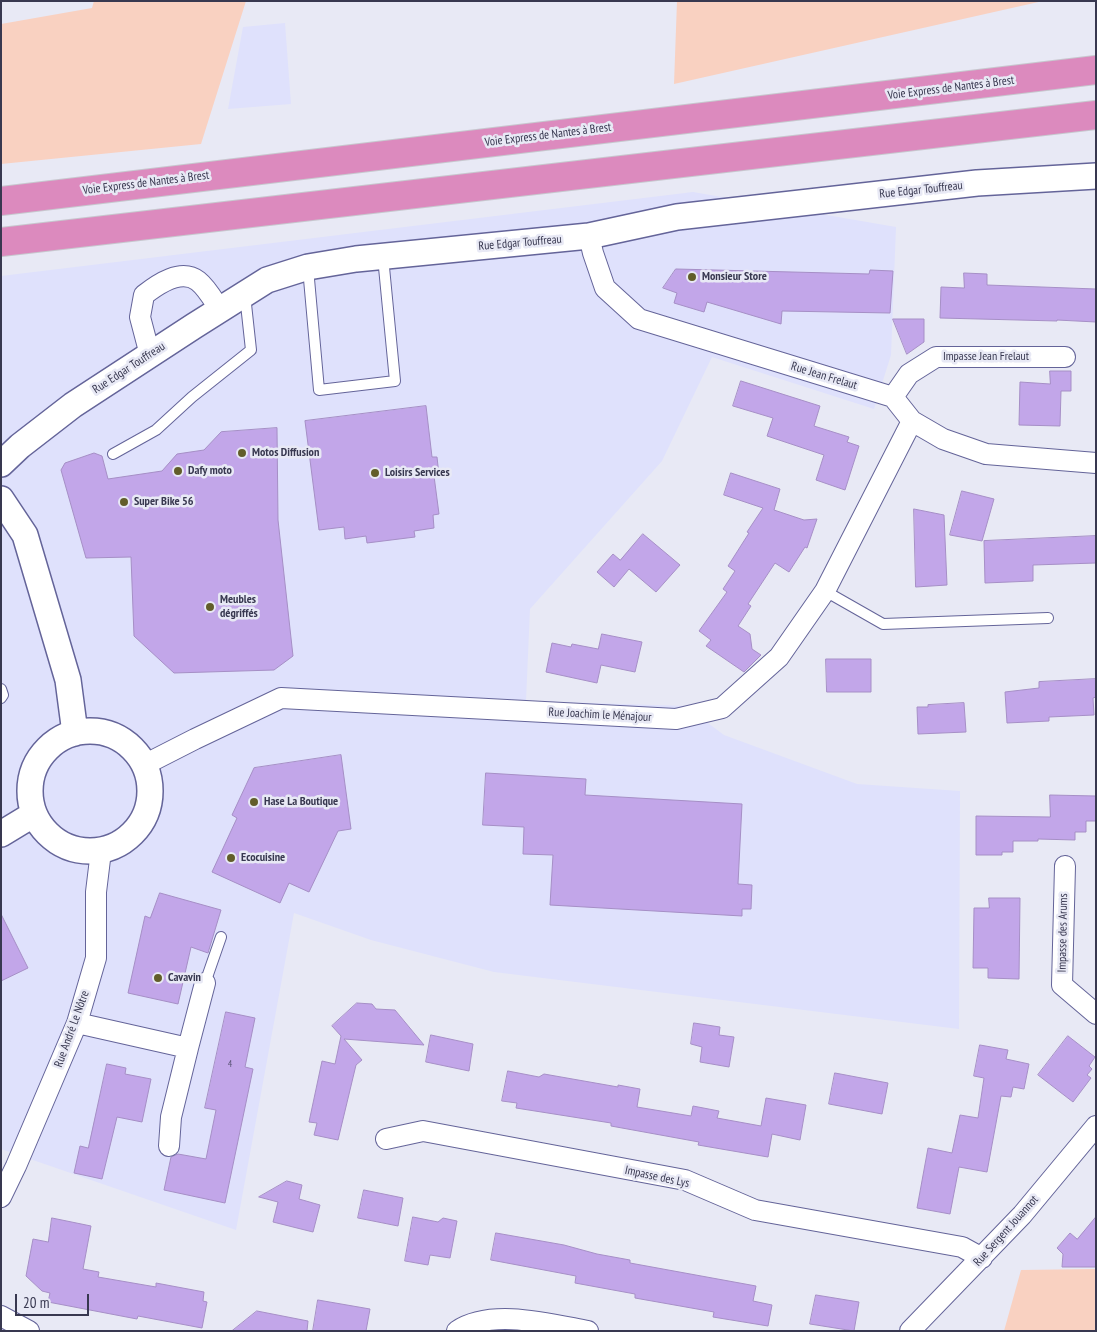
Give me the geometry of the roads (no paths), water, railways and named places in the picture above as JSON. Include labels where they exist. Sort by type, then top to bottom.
[{"type":"highway","name":"Voie Express de Nantes à Brest","points":[[1,202],[1096,70]]},
{"type":"highway","points":[[1,242],[1096,115]]},
{"type":"street","name":"Rue Edgar Touffreau","points":[[1,464],[20,446],[73,405],[266,280],[308,267],[356,258],[589,236],[677,217],[977,183],[1096,176]]},
{"type":"street","name":"Rue Jean Frelaut","points":[[589,236],[605,288],[639,319],[893,397]]},
{"type":"street","points":[[150,355],[140,317],[144,295],[156,286],[180,276],[198,281],[220,310]]},
{"type":"street","name":"Impasse Jean Frelaut","points":[[893,397],[909,374],[936,357],[1065,357]]},
{"type":"street","points":[[893,397],[912,421],[943,439],[986,454],[1096,463]]},
{"type":"street","name":"Rue Joachim le Ménajour","points":[[144,765],[281,698],[676,720],[722,708],[779,657],[824,591],[912,421]]},
{"type":"street","points":[[1,499],[25,535],[68,680],[75,733]]},
{"type":"street","points":[[95,731],[115,736],[132,748],[144,765],[150,782],[150,800],[144,818],[133,833],[119,844],[101,851],[81,851],[61,844],[45,832],[34,814],[29,794],[32,774],[41,755],[56,741],[75,733],[95,731]]},
{"type":"street","points":[[1,834],[34,814]]},
{"type":"street","name":"Rue André Le Nôtre","points":[[1,1197],[77,1022],[96,958],[96,892],[101,851]]},
{"type":"street","name":"Impasse des Arums","points":[[1065,866],[1062,985],[1096,1014]]},
{"type":"street","points":[[169,1146],[171,1117],[205,983]]},
{"type":"street","points":[[77,1022],[188,1048]]},
{"type":"street","name":"Rue Sergent Jouannot","points":[[910,1331],[1022,1215],[1096,1126]]},
{"type":"street","name":"Impasse des Lys","points":[[386,1139],[423,1131],[685,1180],[755,1210],[962,1246],[982,1258]]},
{"type":"street","points":[[1,1316],[30,1331]]},
{"type":"street","points":[[457,1331],[466,1325],[492,1320],[523,1320],[588,1331]]},
{"type":"lane","points":[[308,267],[319,390],[395,381],[382,256]]},
{"type":"lane","points":[[113,454],[156,430],[192,397],[251,350],[245,294]]},
{"type":"lane","points":[[824,591],[883,624],[1048,618]]},
{"type":"lane","points":[[1,689],[3,695],[1,698]]},
{"type":"lane","points":[[205,983],[221,937]]},
{"type":"place","name":"Monsieur Store","points":[[692,277]]},
{"type":"place","name":"Motos Diffusion","points":[[242,453]]},
{"type":"place","name":"Dafy moto","points":[[178,471]]},
{"type":"place","name":"Loisirs Services","points":[[375,473]]},
{"type":"place","name":"Super Bike 56","points":[[124,502]]},
{"type":"place","name":"Meubles dégriffés","points":[[210,607]]},
{"type":"place","name":"Hase La Boutique","points":[[254,802]]},
{"type":"place","name":"Ecocuisine","points":[[231,858]]},
{"type":"place","name":"Cavavin","points":[[158,978]]}]
